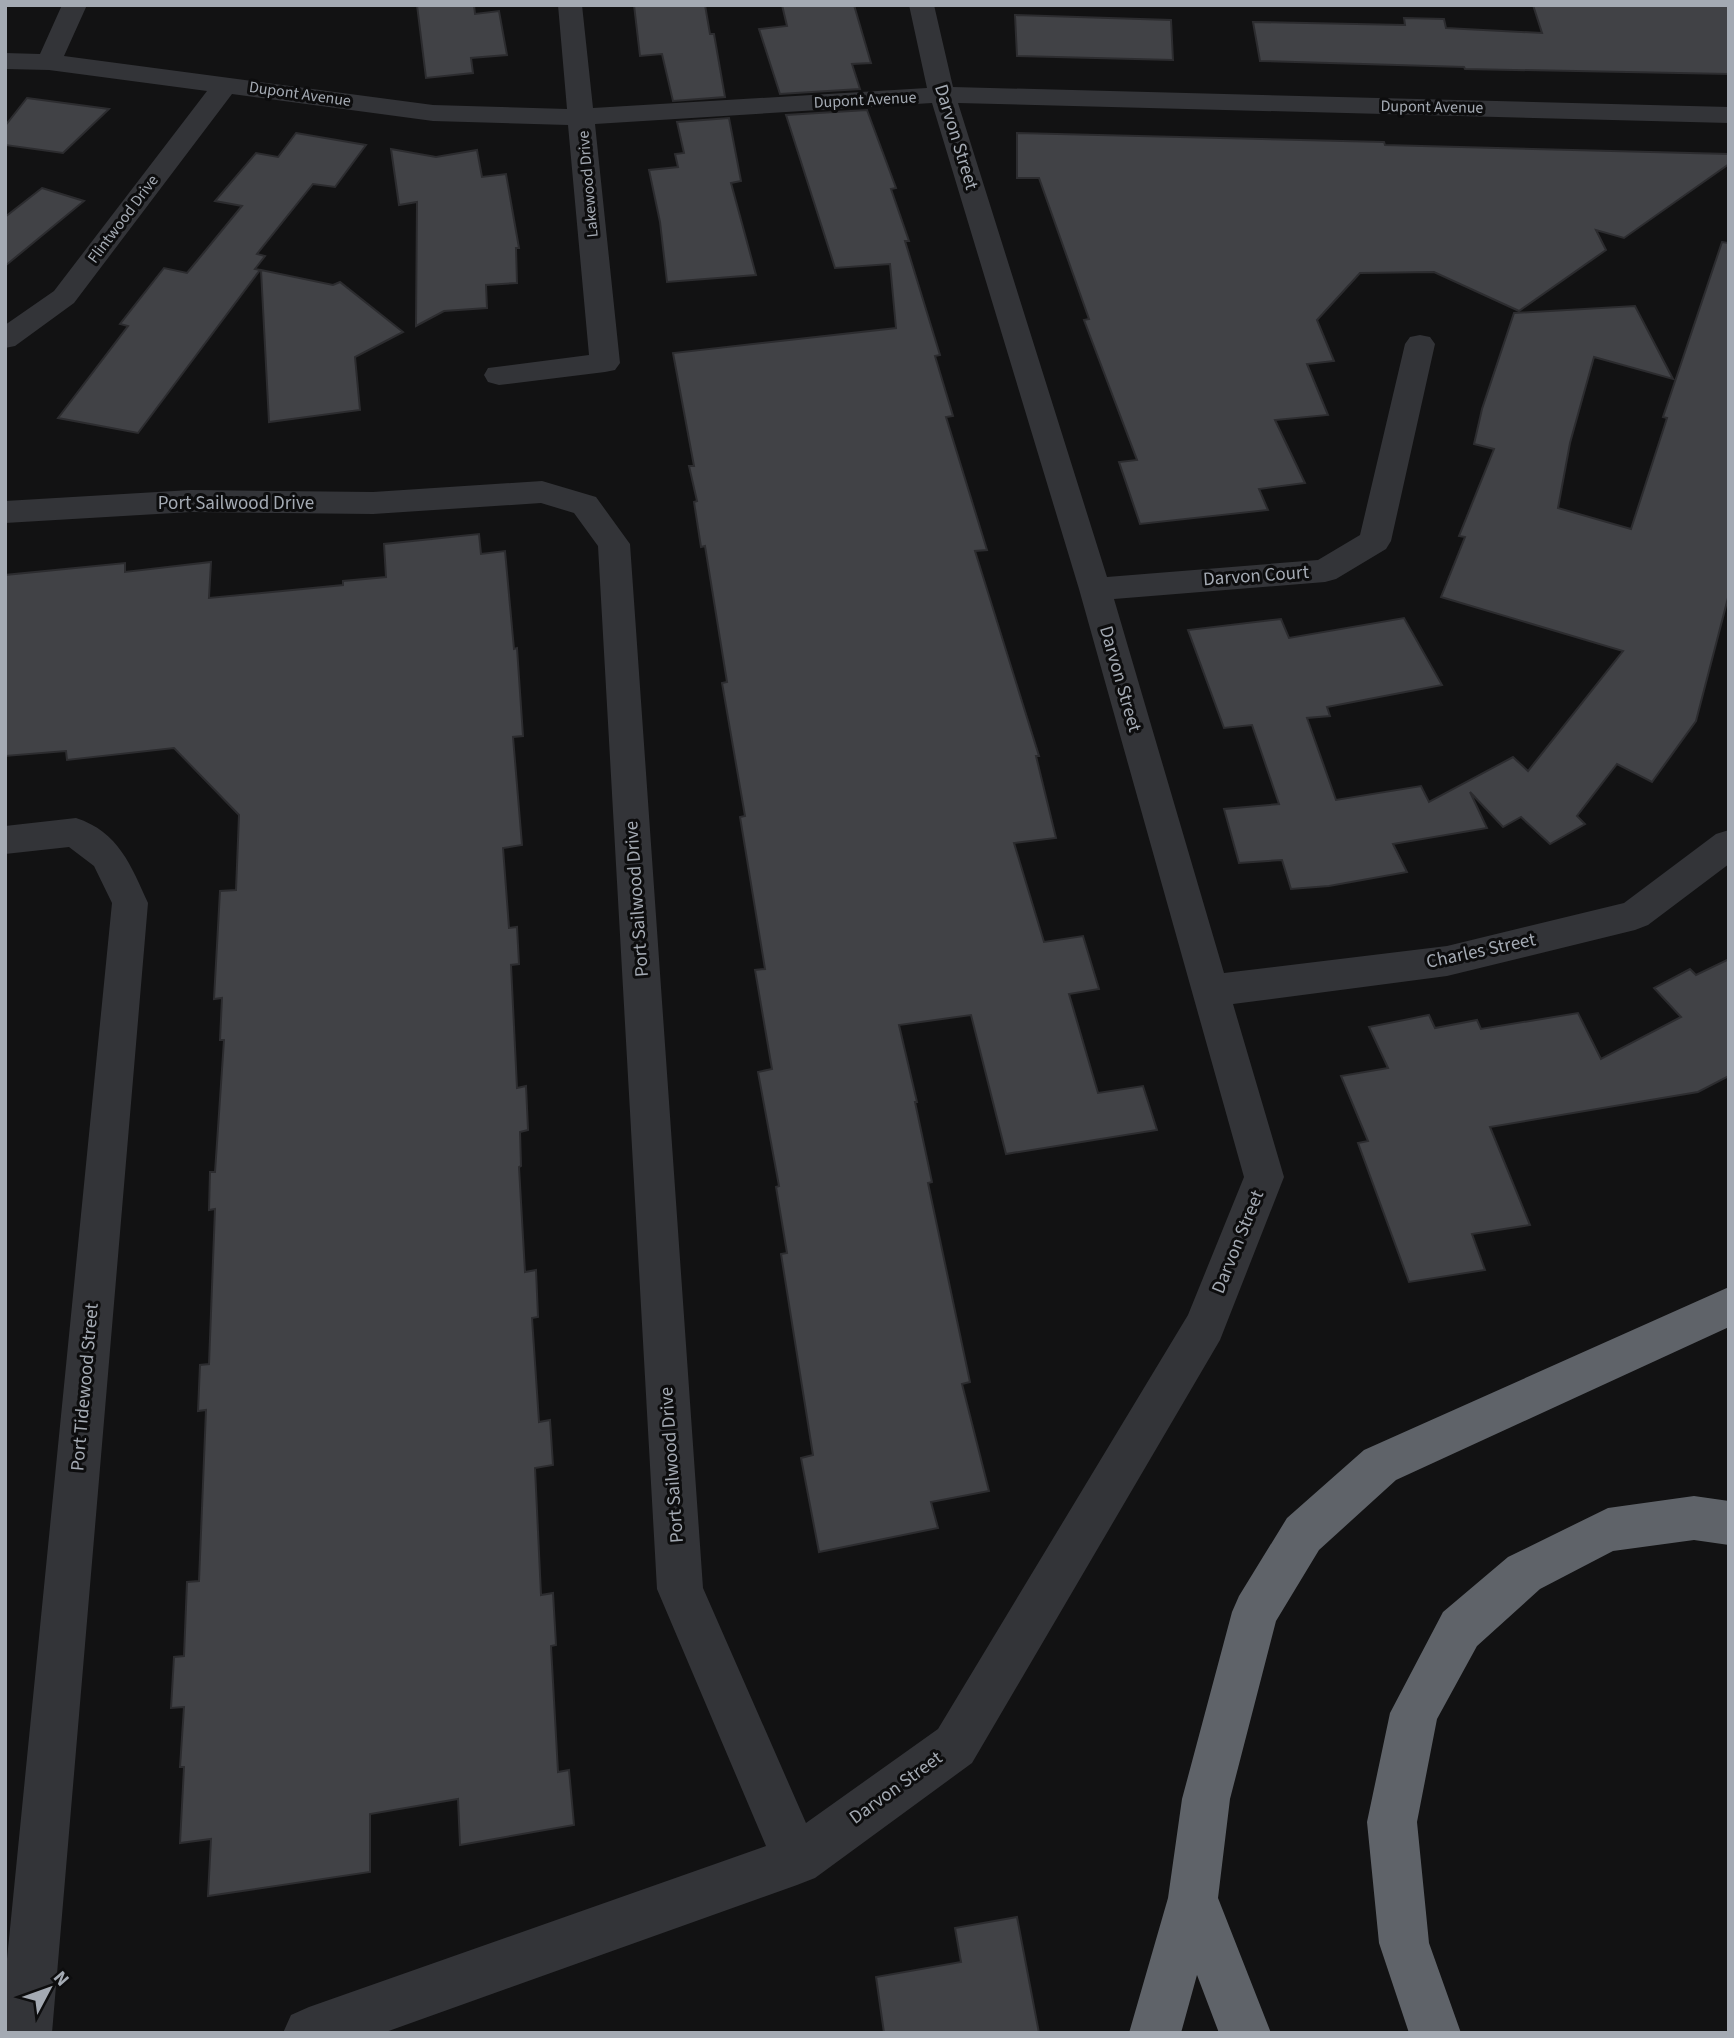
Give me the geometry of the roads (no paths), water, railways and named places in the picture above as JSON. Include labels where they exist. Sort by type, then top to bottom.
[{"type":"highway","points":[[1155,2033],[1193,1898],[1206,1799],[1255,1612],[1303,1534],[1380,1465],[1537,1396],[1729,1306]]},
{"type":"highway","points":[[1435,2033],[1404,1942],[1392,1822],[1414,1713],[1460,1629],[1524,1573],[1608,1530],[1695,1518],[1729,1523]]},
{"type":"highway","points":[[1193,1898],[1245,2033]]},
{"type":"street","points":[[49,62],[75,5]]},
{"type":"street","name":"Lakewood Drive","points":[[499,374],[605,363],[570,5]]},
{"type":"street","name":"Darvon Street","points":[[309,2033],[797,1860],[955,1745],[1205,1326],[1264,1177],[1094,589],[942,95],[921,5]]},
{"type":"street","name":"Dupont Avenue","points":[[5,61],[49,62],[433,113],[582,117],[942,95],[1729,115]]},
{"type":"street","name":"Flintwood Drive","points":[[5,339],[64,297],[226,84]]},
{"type":"street","name":"Darvon Court","points":[[1094,589],[1325,571],[1375,541],[1420,344]]},
{"type":"street","name":"Port Sailwood Drive","points":[[5,512],[191,501],[373,503],[542,492],[585,505],[614,544],[680,1588],[797,1860]]},
{"type":"street","name":"Port Tidewood Street","points":[[5,839],[76,832],[108,858],[130,903],[26,2033]]},
{"type":"street","name":"Charles Street","points":[[1209,991],[1447,961],[1635,915],[1729,844]]}]
